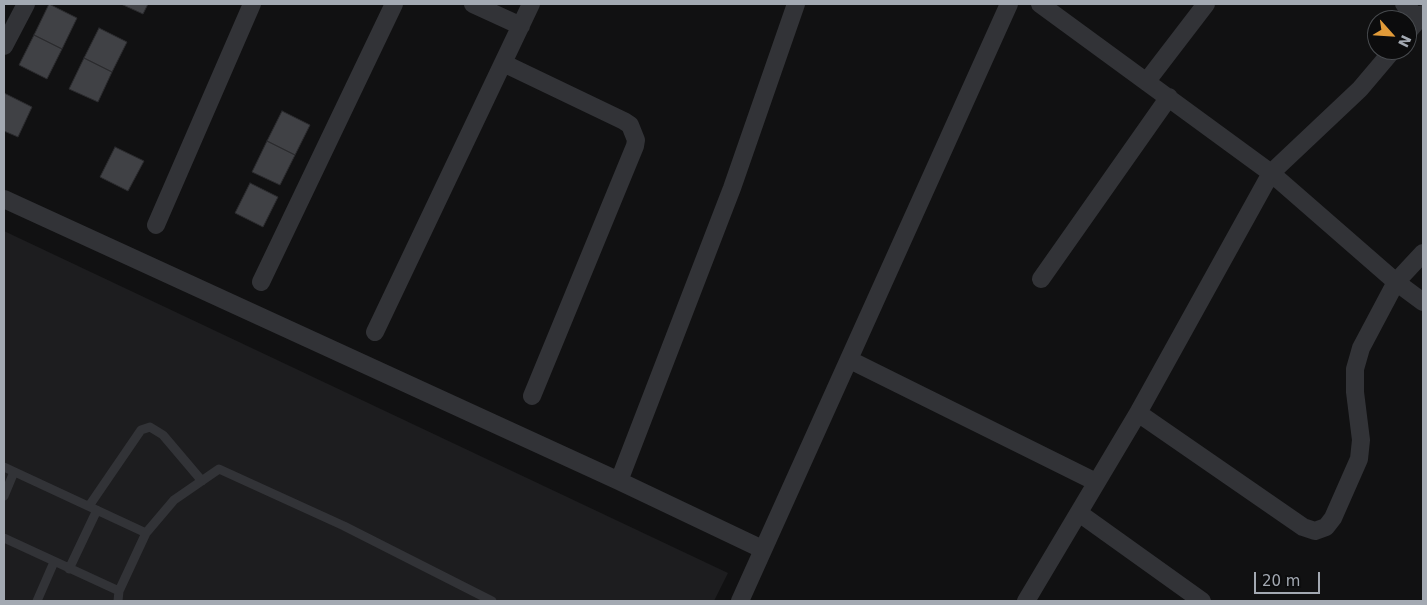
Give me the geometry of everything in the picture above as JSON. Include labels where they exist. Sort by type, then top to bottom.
[{"type":"street","points":[[4,46],[26,4]]},
{"type":"street","points":[[156,225],[252,4]]},
{"type":"street","points":[[261,282],[394,4]]},
{"type":"street","points":[[473,4],[521,26]]},
{"type":"street","points":[[375,332],[531,4]]},
{"type":"street","points":[[619,481],[732,188],[796,4]]},
{"type":"street","points":[[743,600],[762,549],[850,360],[1009,4]]},
{"type":"street","points":[[1040,4],[1271,173],[1396,282],[1423,302]]},
{"type":"street","points":[[1147,81],[1206,4]]},
{"type":"street","points":[[1404,4],[1421,17]]},
{"type":"street","points":[[1026,601],[1138,413],[1271,173],[1360,89],[1385,60]]},
{"type":"street","points":[[503,63],[624,121],[634,132],[636,140],[532,396]]},
{"type":"street","points":[[1041,279],[1169,97]]},
{"type":"street","points":[[4,199],[619,481],[762,549]]},
{"type":"street","points":[[1138,413],[1303,527],[1316,531],[1326,527],[1333,518],[1359,459],[1361,440],[1355,392],[1356,369],[1361,348],[1396,282],[1423,253]]},
{"type":"street","points":[[850,360],[1096,482]]},
{"type":"street","points":[[1079,513],[1202,601]]},
{"type":"lane","points":[[69,569],[93,508],[141,430],[150,427],[163,435],[202,481]]},
{"type":"lane","points":[[4,467],[146,533]]},
{"type":"lane","points":[[118,601],[119,591],[146,533],[174,500],[219,468],[344,526],[492,601]]},
{"type":"lane","points":[[4,496],[14,472]]},
{"type":"lane","points":[[4,538],[119,591]]},
{"type":"lane","points":[[37,601],[54,562]]},
{"type":"shaded area","points":[[4,231],[728,573],[714,601],[4,601]]},
{"type":"building","points":[[49,4],[77,18],[62,49],[34,35]]},
{"type":"building","points":[[121,4],[148,4],[143,14]]},
{"type":"building","points":[[99,28],[127,42],[112,72],[84,58]]},
{"type":"building","points":[[34,35],[62,49],[47,79],[19,65]]},
{"type":"building","points":[[84,58],[112,72],[98,102],[69,89]]},
{"type":"building","points":[[4,93],[32,107],[18,137],[4,131]]},
{"type":"building","points":[[282,111],[310,125],[295,155],[267,141]]},
{"type":"building","points":[[267,141],[295,155],[280,185],[252,172]]},
{"type":"building","points":[[115,147],[144,161],[128,191],[100,177]]},
{"type":"building","points":[[250,183],[278,197],[263,227],[235,213]]}]
